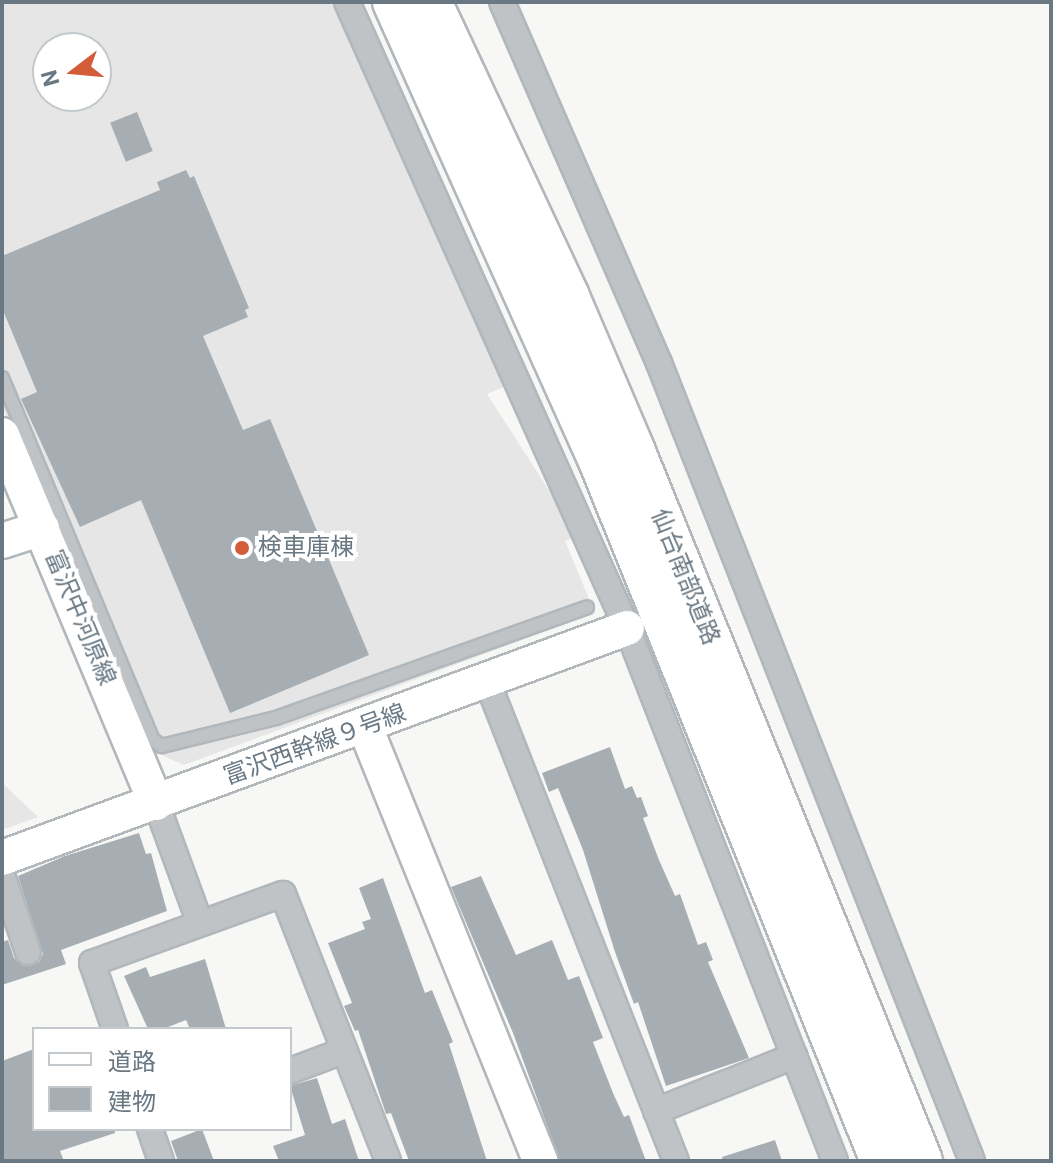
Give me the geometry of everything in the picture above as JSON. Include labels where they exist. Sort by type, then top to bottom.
[{"type":"highway","name":"仙台南部道路","points":[[394,2],[601,463],[882,1161]]},
{"type":"highway","name":"仙台南部道路","points":[[430,2],[568,297],[616,410],[921,1161]]},
{"type":"street","points":[[347,2],[627,628],[835,1161]]},
{"type":"street","points":[[502,2],[659,363],[972,1161]]},
{"type":"street","name":"富沢中河原線","points":[[2,435],[156,803]]},
{"type":"street","points":[[2,541],[42,528]]},
{"type":"street","name":"富沢西幹線９号線","points":[[2,858],[365,727],[627,628]]},
{"type":"street","points":[[487,681],[676,1161]]},
{"type":"street","points":[[365,727],[540,1161]]},
{"type":"street","points":[[156,803],[200,923]]},
{"type":"street","points":[[2,875],[28,952]]},
{"type":"street","points":[[114,1027],[92,963],[283,894],[388,1161]]},
{"type":"street","points":[[292,1070],[343,1051]]},
{"type":"street","points":[[656,1111],[794,1056]]},
{"type":"street","points":[[151,1131],[161,1161]]},
{"type":"lane","points":[[2,378],[153,740],[162,746],[276,718],[587,607]]},
{"type":"shaded area","points":[[2,2],[337,2],[508,385],[487,394],[564,514],[573,538],[565,541],[595,613],[184,765],[148,749],[2,406]]},
{"type":"shaded area","points":[[2,783],[38,817],[2,830]]},
{"type":"building","points":[[137,112],[153,151],[126,162],[110,123]]},
{"type":"building","name":"検車庫棟","points":[[186,170],[190,178],[194,176],[249,308],[245,310],[248,317],[203,336],[243,430],[270,419],[369,655],[230,713],[141,500],[80,527],[21,399],[37,392],[2,308],[2,256],[160,190],[157,182]]},
{"type":"building","points":[[610,747],[625,789],[632,786],[637,798],[641,797],[648,816],[643,818],[659,860],[675,896],[680,894],[698,945],[706,942],[713,960],[708,962],[749,1058],[666,1086],[638,1002],[634,1004],[615,952],[583,850],[558,788],[549,792],[542,773]]},
{"type":"building","points":[[139,833],[146,854],[151,853],[167,911],[61,950],[66,964],[2,985],[2,942],[8,940],[14,958],[24,966],[39,962],[43,954],[18,876],[65,856]]},
{"type":"building","points":[[481,876],[516,955],[552,940],[568,980],[579,976],[603,1038],[593,1042],[624,1117],[629,1115],[646,1161],[560,1161],[513,1033],[451,887]]},
{"type":"building","points":[[383,878],[425,993],[432,990],[453,1042],[449,1044],[487,1161],[409,1161],[391,1113],[386,1114],[358,1030],[355,1031],[344,1006],[352,1003],[328,943],[365,929],[362,922],[371,919],[359,888]]},
{"type":"building","points":[[205,959],[225,1027],[189,1027],[186,1020],[168,1027],[147,1027],[124,976],[146,967],[150,977]]},
{"type":"building","points":[[32,1050],[32,1131],[115,1133],[60,1151],[64,1161],[2,1161],[2,1061]]},
{"type":"building","points":[[317,1078],[332,1124],[345,1119],[359,1161],[279,1161],[273,1146],[305,1135],[292,1085]]},
{"type":"building","points":[[203,1131],[214,1161],[178,1161],[171,1141]]},
{"type":"building","points":[[775,1140],[782,1161],[723,1161],[722,1157]]},
{"type":"place","name":"検車庫棟","points":[[242,548]]}]
